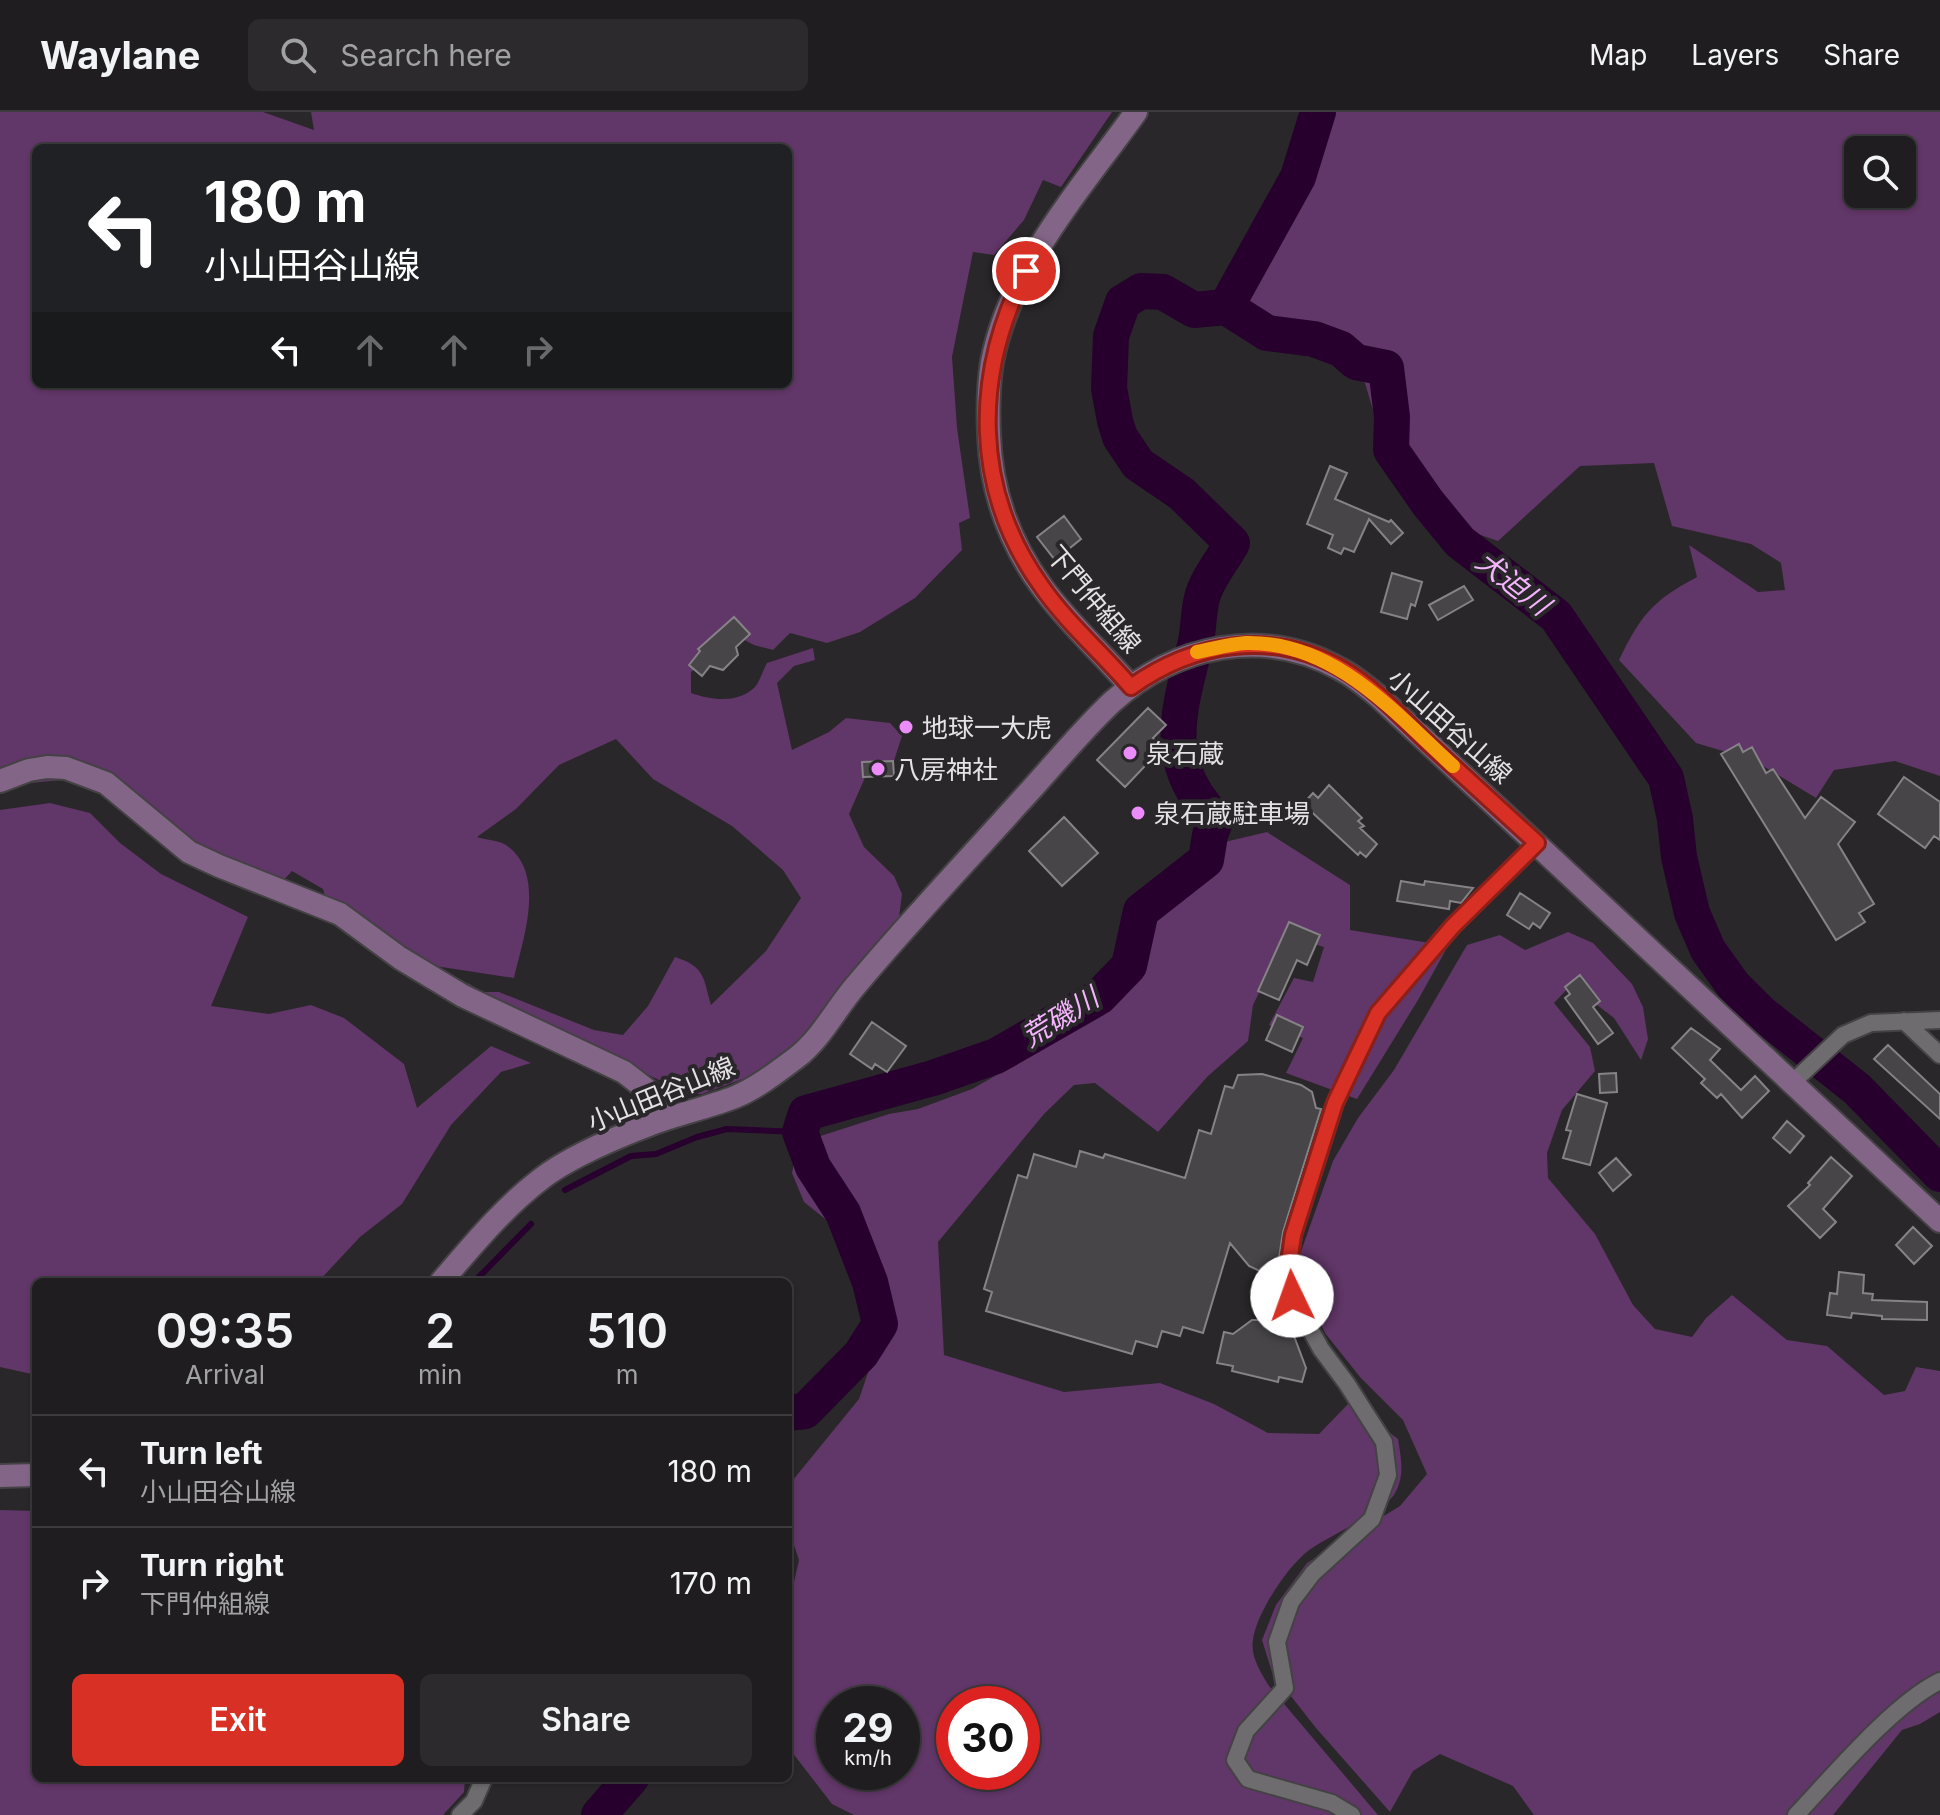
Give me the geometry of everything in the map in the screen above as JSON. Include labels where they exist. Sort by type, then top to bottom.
[{"type":"main road","name":"下門仲組線","points":[[1131,687],[1050,598],[1020,552],[999,505],[990,458],[988,408],[991,364],[1013,295],[1050,232],[1136,112]]},
{"type":"main road","name":"小山田谷山線","points":[[445,1278],[499,1216],[545,1176],[619,1137],[754,1088],[800,1055],[855,986],[938,892],[1112,703],[1170,663],[1214,648],[1246,643],[1273,645],[1320,659],[1342,669],[1379,697],[1940,1221]]},
{"type":"main road","points":[[0,781],[47,767],[66,768],[106,783],[189,852],[340,914],[400,958],[463,996],[624,1072],[651,1093],[669,1118]]},
{"type":"main road","points":[[0,1476],[32,1475]]},
{"type":"street","points":[[1352,1815],[1332,1803],[1248,1779],[1235,1760],[1246,1731],[1285,1688],[1277,1642],[1291,1602],[1313,1573],[1372,1519],[1388,1475],[1384,1442],[1321,1349],[1292,1296],[1288,1270],[1293,1235],[1335,1103],[1378,1013],[1453,926],[1537,843]]},
{"type":"street","points":[[1792,1083],[1843,1035],[1871,1023],[1940,1020]]},
{"type":"street","points":[[1904,1021],[1940,1055]]},
{"type":"street","points":[[1796,1815],[1881,1727],[1929,1686],[1940,1681]]},
{"type":"street","points":[[460,1815],[474,1801],[482,1782]]},
{"type":"shaded area","points":[[0,112],[263,112],[314,130],[311,112],[1112,112],[1061,187],[1043,180],[1024,220],[994,255],[973,252],[952,357],[957,428],[970,518],[959,523],[962,550],[915,598],[860,632],[827,643],[790,633],[773,650],[735,635],[691,672],[691,693],[716,699],[733,698],[755,687],[767,663],[813,648],[815,660],[794,666],[777,683],[792,750],[829,732],[846,718],[890,723],[902,736],[891,770],[867,773],[849,814],[864,847],[894,876],[902,894],[899,918],[867,963],[801,1041],[759,1073],[702,1094],[689,1094],[465,989],[468,983],[482,992],[499,992],[594,1030],[623,1035],[648,1006],[675,957],[698,969],[711,1005],[766,951],[801,898],[783,870],[732,826],[653,779],[616,739],[559,765],[516,809],[477,837],[506,845],[518,857],[526,872],[529,907],[514,978],[422,964],[331,918],[323,889],[292,871],[268,897],[193,866],[110,797],[61,780],[0,786]]},
{"type":"shaded area","points":[[1311,112],[1940,112],[1940,776],[1895,761],[1834,770],[1816,798],[1753,760],[1696,743],[1619,660],[1649,611],[1697,577],[1689,545],[1758,592],[1785,590],[1781,563],[1751,544],[1672,526],[1654,463],[1580,466],[1498,541],[1417,513],[1394,482],[1365,383],[1318,347],[1256,341],[1237,326],[1233,301],[1255,271],[1284,221],[1308,148]]},
{"type":"shaded area","points":[[50,803],[90,813],[120,843],[161,874],[248,917],[211,1006],[269,1014],[311,1005],[344,1018],[404,1064],[417,1108],[491,1046],[531,1063],[501,1072],[451,1125],[402,1204],[360,1237],[322,1278],[32,1278],[32,1374],[0,1367],[0,810]]},
{"type":"shaded area","points":[[1267,832],[1350,885],[1350,930],[1448,946],[1357,1099],[1286,1073],[1303,1038],[1269,1025],[1294,978],[1313,982],[1324,947],[1287,936],[1253,1005],[1248,1041],[1208,1076],[1158,1132],[1095,1083],[1074,1085],[1044,1114],[938,1242],[944,1355],[1064,1392],[1160,1383],[1214,1404],[1268,1433],[1319,1434],[1350,1402],[1398,1439],[1401,1473],[1395,1493],[1380,1508],[1316,1545],[1300,1558],[1266,1605],[1255,1629],[1252,1646],[1257,1664],[1269,1686],[1378,1815],[854,1815],[832,1804],[821,1790],[920,1790],[920,1686],[816,1686],[816,1783],[792,1752],[792,1586],[799,1560],[792,1539],[792,1481],[859,1399],[874,1355],[860,1264],[849,1238],[804,1202],[792,1173],[795,1157],[811,1139],[889,1114],[918,1109],[972,1089],[1018,1063],[1078,1009],[1127,956],[1171,882],[1212,845]]},
{"type":"shaded area","points":[[1568,932],[1593,943],[1632,984],[1643,1007],[1648,1039],[1641,1060],[1614,1018],[1571,985],[1554,1003],[1590,1047],[1595,1071],[1562,1110],[1547,1153],[1548,1178],[1595,1234],[1633,1305],[1655,1329],[1692,1337],[1706,1318],[1732,1295],[1787,1340],[1827,1346],[1884,1395],[1905,1391],[1916,1367],[1940,1371],[1940,1712],[1902,1730],[1833,1815],[1534,1815],[1513,1786],[1440,1754],[1413,1771],[1390,1812],[1316,1728],[1272,1672],[1262,1640],[1276,1605],[1307,1563],[1400,1506],[1427,1474],[1403,1420],[1360,1377],[1325,1333],[1303,1287],[1298,1260],[1333,1161],[1358,1118],[1394,1070],[1467,945],[1500,935],[1525,950]]},
{"type":"shaded area","points":[[0,1510],[32,1511],[32,1782],[465,1782],[464,1792],[443,1815],[0,1815]]},
{"type":"building","points":[[1330,466],[1347,473],[1335,499],[1389,522],[1391,520],[1403,533],[1391,544],[1369,519],[1354,552],[1344,548],[1341,554],[1328,548],[1333,535],[1307,524]]},
{"type":"building","points":[[1064,516],[1081,539],[1055,560],[1037,537]]},
{"type":"building","points":[[1392,573],[1422,582],[1415,606],[1411,604],[1407,619],[1381,612]]},
{"type":"building","points":[[1464,586],[1473,600],[1438,620],[1429,605]]},
{"type":"building","points":[[734,617],[750,634],[736,647],[738,655],[723,670],[710,666],[702,676],[689,665],[700,651],[698,649]]},
{"type":"building","name":"泉石蔵","points":[[1148,708],[1166,725],[1153,738],[1163,747],[1125,787],[1097,760]]},
{"type":"building","points":[[1739,744],[1743,752],[1752,747],[1766,773],[1773,769],[1805,818],[1821,797],[1855,822],[1838,844],[1874,904],[1859,913],[1865,922],[1836,940],[1721,754]]},
{"type":"building","name":"八房神社","points":[[893,761],[894,776],[863,777],[862,762]]},
{"type":"building","points":[[1904,777],[1940,802],[1940,840],[1934,836],[1925,848],[1878,814]]},
{"type":"building","points":[[1329,785],[1362,818],[1358,821],[1364,826],[1360,828],[1377,844],[1366,857],[1360,852],[1358,855],[1303,804],[1313,793],[1318,798]]},
{"type":"building","points":[[1064,817],[1098,853],[1062,886],[1029,851]]},
{"type":"building","points":[[1401,881],[1473,888],[1461,903],[1450,901],[1449,909],[1397,901]]},
{"type":"building","points":[[1520,893],[1550,913],[1540,928],[1533,923],[1529,929],[1507,915]]},
{"type":"building","points":[[1289,922],[1320,935],[1307,965],[1297,960],[1279,1000],[1258,991]]},
{"type":"building","points":[[1580,975],[1600,1001],[1593,1007],[1613,1033],[1598,1044],[1565,998],[1570,994],[1565,987]]},
{"type":"building","points":[[1277,1015],[1303,1027],[1292,1052],[1266,1040]]},
{"type":"building","points":[[872,1022],[906,1046],[887,1072],[875,1064],[872,1069],[850,1054]]},
{"type":"building","points":[[1691,1028],[1720,1049],[1710,1060],[1741,1090],[1755,1076],[1769,1091],[1742,1118],[1721,1094],[1717,1098],[1701,1083],[1705,1079],[1672,1048]]},
{"type":"building","points":[[1888,1045],[1940,1094],[1940,1119],[1874,1059]]},
{"type":"building","points":[[1616,1073],[1617,1092],[1600,1093],[1599,1074]]},
{"type":"building","points":[[1262,1074],[1301,1085],[1312,1092],[1316,1108],[1321,1109],[1283,1232],[1277,1271],[1262,1272],[1249,1266],[1230,1243],[1203,1333],[1183,1327],[1180,1336],[1162,1331],[1157,1347],[1136,1341],[1132,1354],[986,1311],[992,1292],[984,1289],[1018,1175],[1027,1178],[1034,1154],[1076,1167],[1080,1151],[1103,1158],[1105,1154],[1185,1178],[1199,1130],[1211,1134],[1225,1086],[1233,1088],[1238,1075]]},
{"type":"building","points":[[1577,1094],[1607,1103],[1590,1165],[1563,1158],[1571,1131],[1566,1130]]},
{"type":"building","points":[[1787,1121],[1804,1136],[1790,1153],[1773,1138]]},
{"type":"building","points":[[1831,1157],[1852,1176],[1823,1209],[1836,1222],[1820,1238],[1788,1206],[1810,1185],[1808,1183]]},
{"type":"building","points":[[1616,1158],[1631,1175],[1613,1191],[1599,1173]]},
{"type":"building","points":[[1913,1227],[1932,1246],[1914,1264],[1896,1245]]},
{"type":"building","points":[[1839,1272],[1864,1275],[1863,1293],[1873,1294],[1872,1300],[1927,1302],[1927,1320],[1882,1319],[1882,1316],[1852,1313],[1851,1318],[1827,1315],[1830,1293],[1837,1294]]},
{"type":"building","points":[[1266,1304],[1294,1336],[1306,1368],[1302,1382],[1279,1377],[1278,1382],[1232,1371],[1233,1366],[1217,1363],[1224,1332],[1233,1334],[1252,1320],[1262,1320]]},
{"type":"waterway","name":"犬迫川","points":[[1226,307],[1298,177],[1318,112]]},
{"type":"waterway","name":"荒磯川","points":[[792,1413],[805,1411],[861,1354],[880,1324],[870,1282],[843,1213],[813,1167],[800,1132],[806,1113],[933,1078],[996,1056],[1099,997],[1129,966],[1141,911],[1206,860],[1216,819],[1187,778],[1178,737],[1183,694],[1204,591],[1232,543],[1182,494],[1138,464],[1120,437],[1109,388],[1111,336],[1123,302],[1141,291],[1163,292],[1194,310],[1226,307]]},
{"type":"waterway","name":"犬迫川","points":[[1226,307],[1267,333],[1314,339],[1341,349],[1356,362],[1386,368],[1392,417],[1391,450],[1460,542],[1556,616],[1666,778],[1692,913],[1708,950],[1733,985],[1761,1013],[1857,1089],[1940,1174]]},
{"type":"waterway","points":[[565,1190],[631,1156],[656,1154],[697,1137],[727,1129],[800,1132]]},
{"type":"waterway","points":[[478,1278],[531,1224]]},
{"type":"waterway","name":"荒磯川","points":[[599,1815],[628,1782]]},
{"type":"slow traffic","points":[[1197,652],[1246,643],[1273,645],[1320,659],[1342,669],[1379,697],[1453,766]]},
{"type":"place","name":"地球一大虎","points":[[906,727]]},
{"type":"place","name":"泉石蔵","points":[[1130,753]]},
{"type":"place","name":"八房神社","points":[[878,769]]},
{"type":"place","name":"泉石蔵駐車場","points":[[1138,813]]},
{"type":"route","points":[[1026,271],[999,332],[991,364],[988,408],[990,458],[999,505],[1020,552],[1042,587],[1068,619],[1131,687],[1150,673],[1193,653],[1246,643],[1297,651],[1342,669],[1379,697],[1537,843],[1453,926],[1378,1013],[1335,1103],[1293,1235],[1288,1270],[1292,1296]]}]
